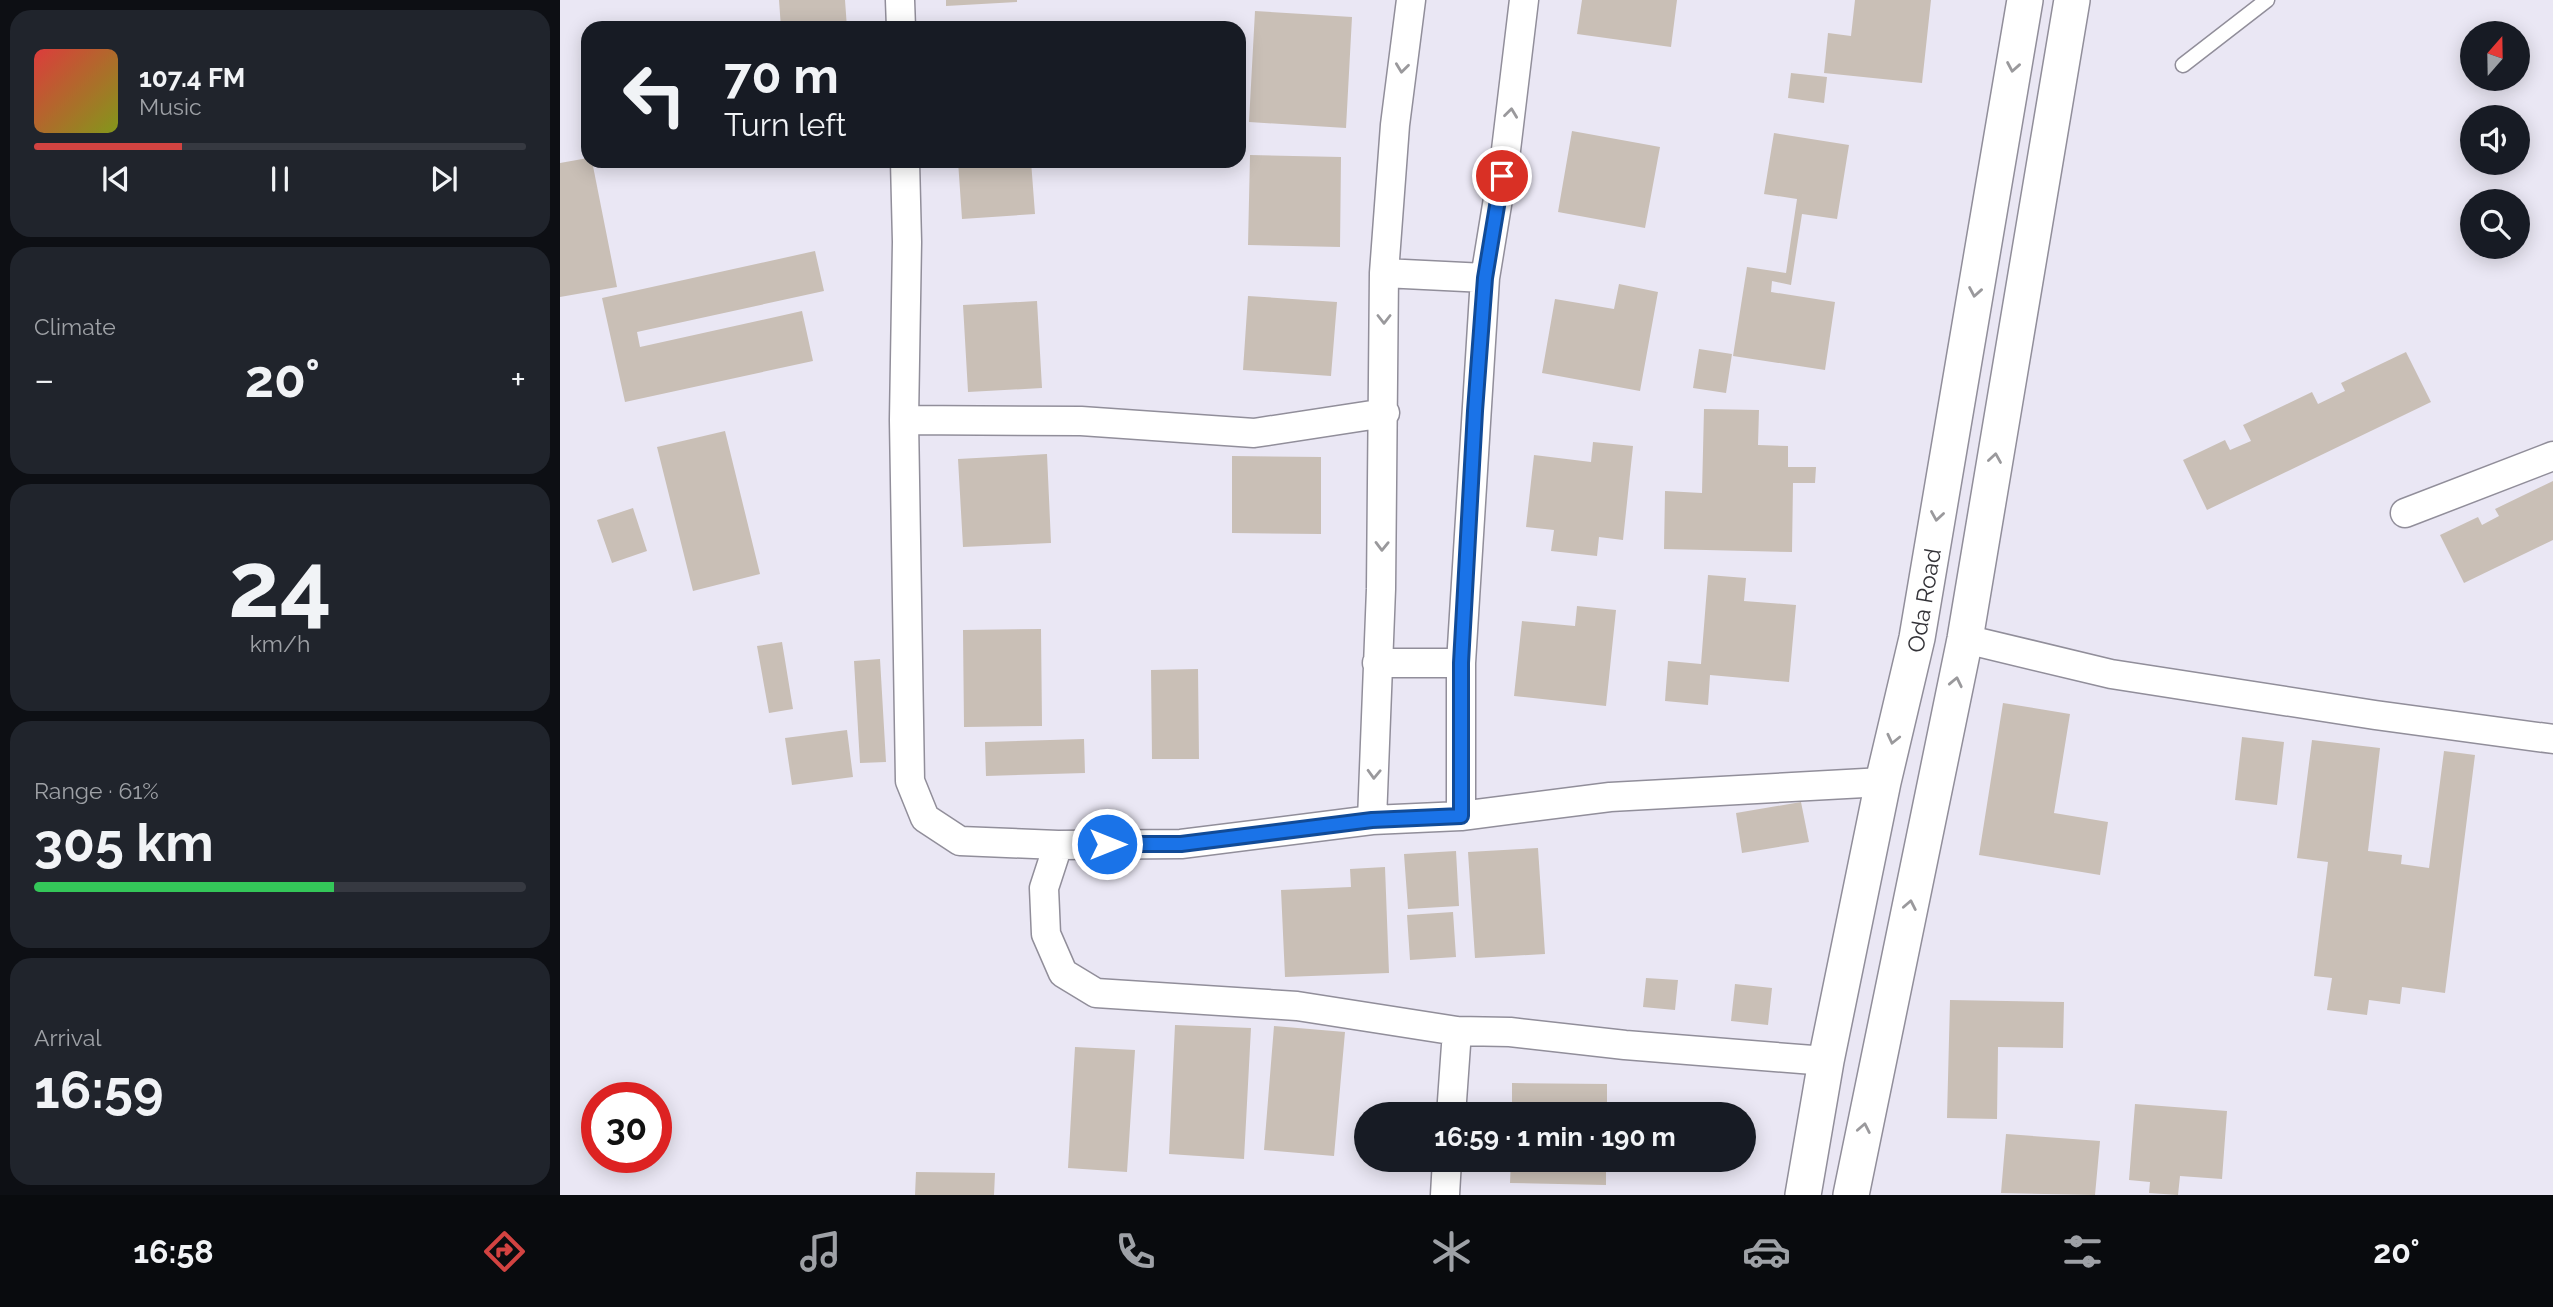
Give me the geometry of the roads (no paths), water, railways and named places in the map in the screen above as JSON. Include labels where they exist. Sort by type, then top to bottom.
[{"type":"street","points":[[900,0],[901,21]]},
{"type":"street","points":[[1372,820],[1385,414],[1384,273],[1395,125],[1411,0]]},
{"type":"street","points":[[1461,816],[1461,663],[1485,278],[1506,150],[1524,0]]},
{"type":"street","name":"Oda Road","points":[[1803,1195],[1826,1061],[1883,782],[1917,638],[2025,0]]},
{"type":"street","points":[[1851,1195],[1965,639],[2072,0]]},
{"type":"street","points":[[905,168],[907,242],[904,421],[910,781],[925,818],[960,841],[1058,845],[1181,844],[1372,820],[1461,816],[1610,797],[1883,782]]},
{"type":"street","points":[[1384,273],[1485,278]]},
{"type":"street","points":[[904,421],[1081,421],[1254,433],[1385,414]]},
{"type":"street","points":[[2405,513],[2553,456]]},
{"type":"street","points":[[1965,639],[2111,674],[2375,715],[2553,739]]},
{"type":"street","points":[[1377,663],[1461,663]]},
{"type":"street","points":[[1058,845],[1044,888],[1046,934],[1063,973],[1096,993],[1297,1006],[1457,1031],[1510,1032],[1625,1045],[1826,1061]]},
{"type":"street","points":[[1452,1102],[1457,1031]]},
{"type":"street","points":[[1445,1195],[1446,1172]]},
{"type":"lane","points":[[2183,65],[2267,0]]}]
